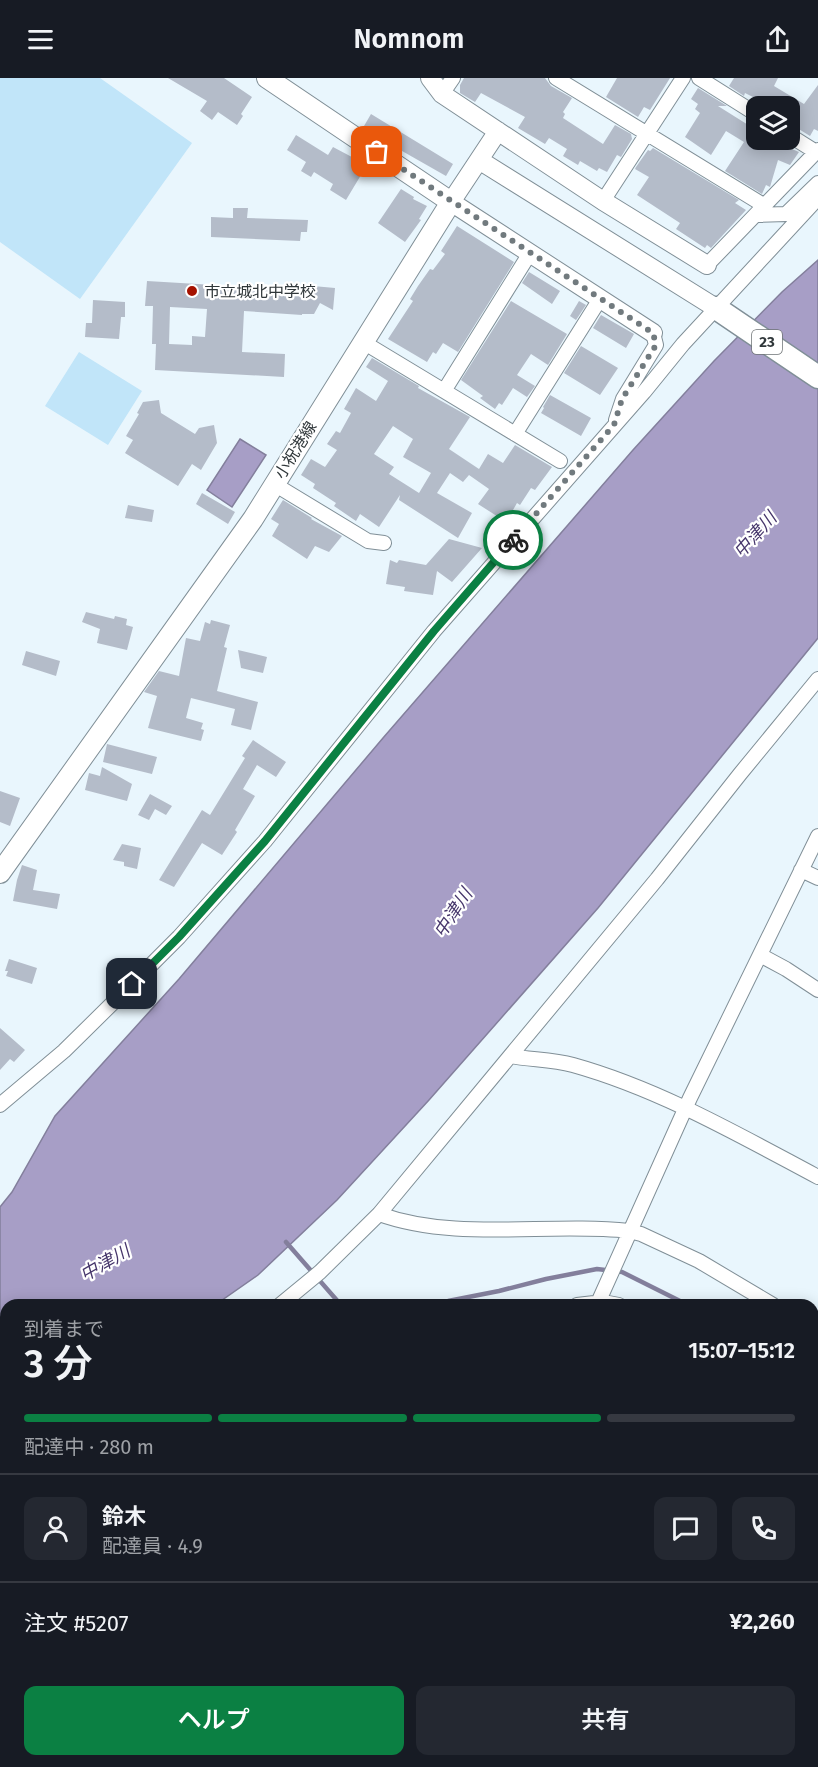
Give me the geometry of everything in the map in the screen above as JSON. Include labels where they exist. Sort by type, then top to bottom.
[{"type":"main road","points":[[267,78],[452,202]]},
{"type":"main road","name":"小祝港線","points":[[0,873],[253,519],[452,202]]},
{"type":"main road","name":"23","points":[[716,308],[818,377]]},
{"type":"street","points":[[430,78],[442,94],[603,201],[707,265],[817,151],[800,141]]},
{"type":"street","points":[[442,94],[453,78]]},
{"type":"street","points":[[556,78],[647,134],[760,210],[786,214],[818,183]]},
{"type":"street","points":[[603,201],[683,78]]},
{"type":"street","points":[[699,78],[746,108]]},
{"type":"street","points":[[498,131],[452,202],[653,333],[656,345],[622,399],[614,425]]},
{"type":"street","points":[[479,160],[716,308]]},
{"type":"street","points":[[0,1104],[64,1051],[179,937],[265,841],[434,631],[644,392],[683,344],[818,198]]},
{"type":"street","points":[[444,391],[530,253]]},
{"type":"street","points":[[515,434],[600,299]]},
{"type":"street","points":[[363,342],[560,461]]},
{"type":"street","points":[[274,484],[368,541],[384,543]]},
{"type":"street","points":[[287,1299],[320,1272],[379,1214],[657,879],[818,679]]},
{"type":"street","points":[[599,1299],[685,1109],[818,836]]},
{"type":"street","points":[[801,870],[818,878]]},
{"type":"street","points":[[760,955],[818,990]]},
{"type":"street","points":[[510,1056],[558,1061],[633,1085],[778,1155],[818,1177]]},
{"type":"street","points":[[379,1214],[394,1220],[440,1228],[631,1231],[699,1261],[763,1299]]},
{"type":"shaded area","points":[[0,78],[100,78],[192,143],[80,299],[0,242]]},
{"type":"shaded area","points":[[79,352],[142,391],[108,445],[45,406]]},
{"type":"water","name":"中津川","points":[[818,260],[818,638],[598,908],[429,1100],[337,1200],[258,1275],[224,1299],[0,1299],[0,1207],[12,1192],[55,1116],[179,979],[383,738],[633,450],[714,361],[782,292]]},
{"type":"water","points":[[240,439],[266,455],[232,507],[207,490]]},
{"type":"building","points":[[168,78],[224,78],[252,97],[237,125],[218,112],[212,120],[200,111],[207,101]]},
{"type":"building","points":[[464,78],[545,78],[551,86],[572,98],[563,112],[565,114],[563,118],[603,144],[615,125],[631,134],[632,139],[621,157],[617,155],[607,172],[599,168],[597,171],[580,161],[578,165],[563,156],[567,149],[549,138],[545,144],[518,128],[525,117],[481,93],[475,102],[460,93],[460,85]]},
{"type":"building","points":[[617,78],[670,78],[650,110],[644,107],[638,117],[606,97]]},
{"type":"building","points":[[734,78],[778,78],[774,86],[791,96],[751,96],[745,93],[744,96],[729,86]]},
{"type":"building","points":[[818,85],[818,131],[814,129],[810,136],[800,130],[800,102],[804,104]]},
{"type":"building","points":[[698,88],[727,106],[718,106],[746,124],[746,150],[794,150],[799,152],[790,165],[778,160],[770,187],[766,185],[762,194],[725,171],[744,142],[726,131],[711,155],[685,137],[700,113],[695,109],[698,104],[691,99]]},
{"type":"building","points":[[371,114],[453,164],[446,176],[388,143],[389,140],[364,126]]},
{"type":"building","points":[[296,135],[328,155],[333,147],[367,165],[346,200],[330,190],[333,184],[314,172],[311,177],[301,171],[306,162],[287,150]]},
{"type":"building","points":[[653,148],[739,200],[735,203],[746,210],[711,248],[707,245],[705,248],[676,229],[680,223],[637,195],[649,177],[635,169],[648,150]]},
{"type":"building","points":[[401,189],[414,197],[413,199],[427,206],[419,219],[421,220],[405,242],[378,223]]},
{"type":"building","points":[[233,208],[248,208],[247,218],[308,220],[307,232],[301,232],[300,241],[211,237],[211,217],[233,218]]},
{"type":"building","points":[[457,226],[514,262],[458,352],[443,343],[436,354],[433,352],[427,362],[388,339],[413,301],[410,299],[418,286],[445,254],[441,251]]},
{"type":"building","points":[[529,272],[560,291],[552,304],[522,283]]},
{"type":"building","points":[[147,281],[313,291],[313,286],[335,288],[333,310],[320,303],[314,314],[244,311],[242,352],[285,354],[284,377],[155,370],[156,344],[152,344],[153,306],[145,306]],"holes":[[[170,307],[207,309],[205,337],[192,336],[192,345],[169,344]]]},
{"type":"building","points":[[93,300],[125,302],[125,317],[121,317],[119,339],[85,337],[86,323],[92,323]]},
{"type":"building","points":[[511,301],[567,334],[548,365],[531,354],[517,375],[535,386],[527,397],[513,388],[502,405],[499,403],[495,409],[480,398],[483,396],[461,380]]},
{"type":"building","points":[[579,301],[586,305],[576,320],[570,316]]},
{"type":"building","points":[[601,315],[634,334],[626,348],[593,328]]},
{"type":"building","points":[[581,346],[618,368],[600,395],[564,373]]},
{"type":"building","points":[[372,358],[419,386],[418,388],[470,417],[449,449],[479,469],[488,454],[503,463],[515,445],[552,467],[535,490],[531,488],[520,505],[517,503],[509,517],[507,515],[503,520],[478,504],[489,489],[469,475],[463,482],[450,473],[437,493],[472,513],[458,538],[399,500],[400,495],[379,527],[360,514],[356,521],[334,506],[336,503],[313,488],[315,484],[301,475],[311,459],[325,467],[337,450],[327,444],[336,431],[340,433],[351,413],[344,409],[356,388],[376,401],[388,381],[366,367]],"holes":[[[393,426],[413,439],[403,457],[431,473],[419,493],[389,474],[394,467],[374,454]]]},
{"type":"building","points":[[550,395],[591,418],[581,436],[541,413]]},
{"type":"building","points":[[159,400],[161,413],[195,434],[199,428],[214,425],[217,443],[201,470],[192,464],[178,486],[125,453],[133,440],[126,436],[143,402]]},
{"type":"building","points":[[202,493],[235,512],[228,524],[196,504]]},
{"type":"building","points":[[283,500],[342,536],[329,552],[315,546],[307,559],[272,536],[279,524],[271,519]]},
{"type":"building","points":[[128,505],[154,510],[152,522],[125,518]]},
{"type":"building","points":[[449,539],[482,548],[452,582],[437,571],[433,595],[404,591],[405,587],[386,584],[390,560],[397,563],[399,560],[426,565]]},
{"type":"building","points":[[86,612],[114,619],[115,616],[127,619],[126,625],[133,627],[127,650],[97,643],[100,629],[82,622]]},
{"type":"building","points":[[211,620],[230,625],[217,691],[258,702],[251,730],[231,725],[235,709],[191,698],[186,718],[203,723],[201,741],[148,728],[157,696],[144,692],[159,671],[179,676],[186,638],[200,641],[205,622],[210,624]]},
{"type":"building","points":[[238,650],[267,657],[263,673],[241,668]]},
{"type":"building","points":[[26,651],[60,661],[56,676],[22,665]]},
{"type":"building","points":[[253,740],[286,762],[276,777],[257,765],[243,789],[255,796],[235,830],[237,832],[222,855],[202,843],[174,887],[159,880],[202,810],[210,815],[245,758],[242,756]]},
{"type":"building","points":[[107,744],[157,757],[152,774],[103,762]]},
{"type":"building","points":[[102,767],[132,784],[127,801],[85,790],[89,773],[100,776]]},
{"type":"building","points":[[0,791],[20,798],[10,826],[0,822]]},
{"type":"building","points":[[150,794],[172,806],[166,815],[155,809],[149,820],[138,815]]},
{"type":"building","points":[[122,844],[141,848],[137,869],[124,866],[124,862],[113,860]]},
{"type":"building","points":[[22,865],[37,870],[33,890],[60,894],[57,909],[13,901]]},
{"type":"building","points":[[9,959],[37,968],[32,984],[6,976],[8,971],[5,971]]},
{"type":"building","points":[[0,1028],[25,1050],[14,1062],[10,1059],[0,1070]]},
{"type":"waterway","points":[[286,1242],[336,1299]]},
{"type":"waterway","points":[[458,1299],[597,1269],[622,1272],[676,1299]]},
{"type":"way so far","points":[[377,152],[653,333],[656,345],[622,399],[614,425],[513,540]]},
{"type":"place","name":"市立城北中学校","points":[[192,291]]},
{"type":"route","points":[[132,984],[179,937],[265,841],[434,631],[513,540]]}]
